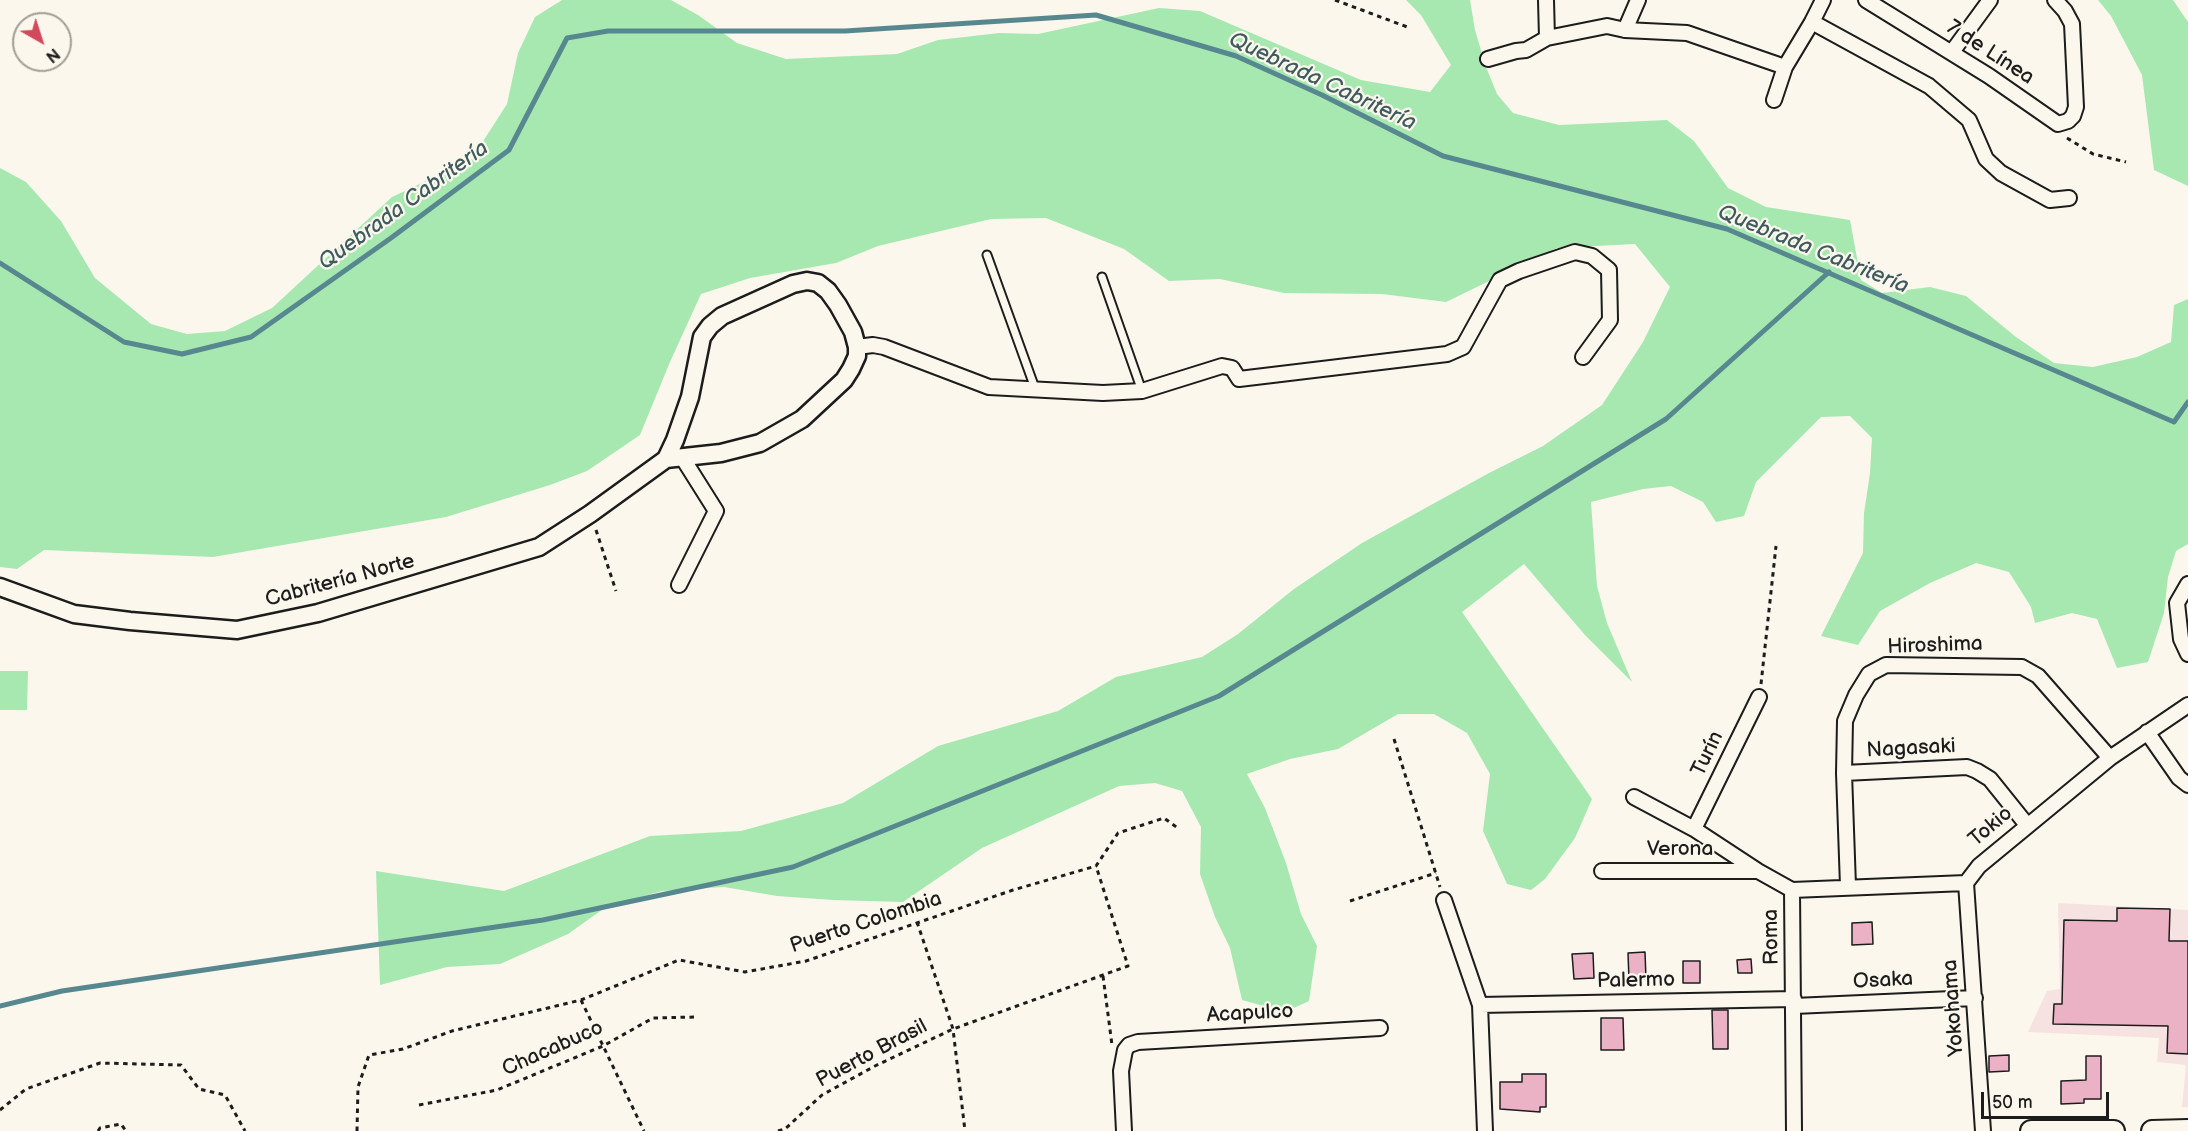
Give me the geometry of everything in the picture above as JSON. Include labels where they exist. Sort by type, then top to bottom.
[{"type":"main road","points":[[2152,1131],[2188,1130]]},
{"type":"main road","points":[[2031,1131],[2114,1131]]},
{"type":"street","points":[[1546,0],[1547,38]]},
{"type":"street","points":[[1625,30],[1638,0]]},
{"type":"street","points":[[1774,100],[1785,67],[1823,0]]},
{"type":"street","name":"7 de Línea","points":[[1866,0],[1952,52],[2058,124]]},
{"type":"street","points":[[1952,52],[1990,0]]},
{"type":"street","points":[[2055,0],[2065,11],[2072,24],[2076,107],[2073,116],[2068,121],[2058,124]]},
{"type":"street","points":[[1812,22],[1929,86],[1969,120],[1986,159],[2001,172],[2050,200],[2069,198]]},
{"type":"street","points":[[1488,59],[1527,50],[1547,38],[1606,26],[1625,30],[1687,33],[1785,67]]},
{"type":"street","points":[[857,347],[873,345],[884,347],[989,387],[1103,393],[1142,391],[1222,366],[1232,368],[1239,379],[1447,354],[1463,346],[1500,280],[1575,252],[1592,256],[1609,270],[1610,320],[1583,357]]},
{"type":"street","points":[[674,458],[721,453],[760,443],[802,419],[844,380],[857,356],[857,347],[853,332],[828,291],[818,283],[807,281],[793,284],[722,316],[702,337],[690,397],[675,440],[674,458],[716,511],[679,585]]},
{"type":"street","name":"Cabritería Norte","points":[[0,587],[74,614],[237,630],[318,614],[539,547],[674,458]]},
{"type":"street","points":[[2188,584],[2177,603],[2181,639],[2188,654]]},
{"type":"street","name":"Hiroshima","points":[[1848,886],[1844,773],[1845,721],[1856,695],[1869,674],[1886,665],[2022,667],[2038,676],[2110,758]]},
{"type":"street","name":"Turín","points":[[1694,829],[1759,697]]},
{"type":"street","name":"Tokio","points":[[1966,883],[1979,866],[2026,825],[2110,758],[2188,705]]},
{"type":"street","points":[[2147,732],[2179,778],[2188,785]]},
{"type":"street","name":"Nagasaki","points":[[1844,773],[1966,767],[1990,779],[2026,825]]},
{"type":"street","name":"Roma","points":[[1634,797],[1694,829],[1758,871],[1792,890],[1794,1131]]},
{"type":"street","name":"Verona","points":[[1602,871],[1758,871]]},
{"type":"street","points":[[1792,890],[1966,883]]},
{"type":"street","name":"Yokohama","points":[[1966,883],[1983,1131]]},
{"type":"street","points":[[1444,900],[1480,1005],[1485,1131]]},
{"type":"street","name":"Osaka","points":[[1794,1002],[1975,998]]},
{"type":"street","name":"Palermo","points":[[1480,1005],[1794,1002]]},
{"type":"street","name":"Acapulco","points":[[1125,1050],[1129,1045],[1138,1042],[1380,1028]]},
{"type":"street","points":[[1124,1131],[1122,1071],[1125,1050]]},
{"type":"lane","points":[[987,255],[1036,391]]},
{"type":"lane","points":[[1102,277],[1142,391]]},
{"type":"path","points":[[1335,0],[1410,28]]},
{"type":"path","points":[[2058,124],[2064,136],[2093,154],[2126,162]]},
{"type":"path","points":[[590,514],[616,591]]},
{"type":"path","points":[[1759,697],[1776,546]]},
{"type":"path","points":[[1394,739],[1444,900]]},
{"type":"path","points":[[1096,866],[1118,833],[1164,818],[1179,829]]},
{"type":"path","name":"Puerto Colombia","points":[[357,1131],[358,1087],[369,1055],[403,1049],[452,1031],[581,1000],[680,960],[745,972],[806,961],[1013,890],[1096,866]]},
{"type":"path","name":"Puerto Brasil","points":[[778,1131],[785,1129],[822,1095],[874,1066],[953,1029],[1128,966],[1096,866]]},
{"type":"path","points":[[1350,901],[1436,873]]},
{"type":"path","points":[[917,922],[953,1029]]},
{"type":"path","points":[[1103,976],[1111,1045],[1125,1050]]},
{"type":"path","points":[[581,1000],[644,1131]]},
{"type":"path","name":"Chacabuco","points":[[419,1105],[497,1090],[603,1046],[653,1018],[696,1017]]},
{"type":"path","name":"Puerto Brasil","points":[[953,1029],[965,1131]]},
{"type":"path","points":[[0,1110],[26,1089],[100,1063],[181,1065],[199,1089],[225,1095],[245,1131]]},
{"type":"path","points":[[98,1131],[100,1128],[121,1124],[126,1131]]},
{"type":"shaded area","points":[[2058,903],[2188,910],[2188,1107],[2182,1107],[2186,1065],[2157,1062],[2159,1038],[2028,1032],[2047,991],[2060,989]]},
{"type":"green space","points":[[562,0],[671,0],[698,15],[737,43],[786,59],[897,54],[938,40],[999,33],[1038,34],[1159,8],[1200,11],[1361,80],[1430,92],[1451,65],[1421,15],[1406,0],[1470,0],[1475,30],[1486,67],[1497,94],[1513,113],[1559,125],[1667,120],[1694,141],[1728,188],[1766,207],[1850,220],[1861,280],[1882,293],[1930,287],[1966,296],[2016,337],[2054,363],[2093,367],[2137,357],[2171,342],[2174,305],[2188,299],[2188,544],[2176,551],[2168,577],[2164,613],[2148,662],[2117,668],[2097,619],[2072,613],[2035,623],[2031,607],[2009,572],[1976,563],[1930,583],[1880,611],[1858,645],[1821,636],[1863,553],[1864,513],[1872,438],[1850,416],[1821,417],[1756,482],[1744,516],[1716,522],[1703,502],[1671,486],[1643,489],[1591,502],[1597,586],[1607,623],[1632,682],[1585,635],[1524,564],[1462,612],[1592,799],[1575,838],[1545,879],[1531,890],[1507,884],[1483,831],[1490,774],[1467,733],[1434,714],[1398,714],[1338,749],[1290,759],[1247,774],[1265,808],[1286,863],[1301,914],[1317,946],[1309,1001],[1285,1012],[1242,1000],[1230,948],[1215,917],[1200,874],[1201,827],[1182,791],[1155,783],[1119,786],[982,848],[903,902],[777,896],[724,887],[662,891],[606,907],[568,934],[500,964],[447,967],[380,985],[376,871],[504,891],[650,836],[741,831],[843,803],[938,746],[1058,711],[1116,677],[1202,657],[1238,634],[1294,589],[1362,543],[1543,446],[1602,405],[1643,342],[1670,287],[1635,244],[1557,248],[1446,302],[1382,294],[1284,293],[1220,279],[1169,281],[1124,249],[1046,218],[991,219],[878,246],[836,263],[750,278],[701,294],[640,435],[587,471],[550,485],[446,517],[213,557],[44,550],[17,569],[0,567],[0,168],[26,182],[61,221],[95,278],[151,324],[187,334],[225,331],[272,308],[392,197],[471,160],[507,104],[518,53],[535,17]]},
{"type":"green space","points":[[2098,0],[2173,0],[2188,22],[2188,186],[2154,170],[2142,75],[2111,16]]},
{"type":"green space","points":[[0,671],[28,671],[27,710],[0,710]]},
{"type":"building","points":[[2117,908],[2170,909],[2169,941],[2188,941],[2188,1054],[2167,1053],[2168,1026],[2053,1024],[2054,1004],[2062,1004],[2064,920],[2117,921]]},
{"type":"building","points":[[1872,922],[1873,944],[1852,945],[1852,923]]},
{"type":"building","points":[[1645,952],[1646,979],[1629,980],[1628,953]]},
{"type":"building","points":[[1593,953],[1594,978],[1574,979],[1572,954]]},
{"type":"building","points":[[1751,959],[1752,973],[1738,973],[1737,960]]},
{"type":"building","points":[[1683,961],[1700,961],[1700,983],[1683,983]]},
{"type":"building","points":[[1712,1010],[1728,1010],[1728,1049],[1713,1049]]},
{"type":"building","points":[[1601,1018],[1623,1018],[1624,1050],[1601,1050]]},
{"type":"building","points":[[2009,1055],[2009,1071],[1989,1072],[1989,1056]]},
{"type":"building","points":[[2086,1056],[2101,1056],[2101,1099],[2084,1099],[2084,1103],[2061,1104],[2061,1081],[2086,1080]]},
{"type":"building","points":[[1522,1074],[1546,1074],[1546,1107],[1540,1107],[1540,1112],[1500,1109],[1500,1082],[1522,1082]]},
{"type":"waterway","name":"Quebrada Cabritería","points":[[0,263],[124,342],[182,354],[251,337],[391,238],[509,150],[567,38],[608,31],[845,31],[1096,15],[1236,56],[1322,95],[1443,156],[1727,229],[2174,422],[2188,402]]},
{"type":"waterway","points":[[0,1006],[62,991],[543,920],[793,867],[1219,696],[1666,419],[1829,272]]}]
